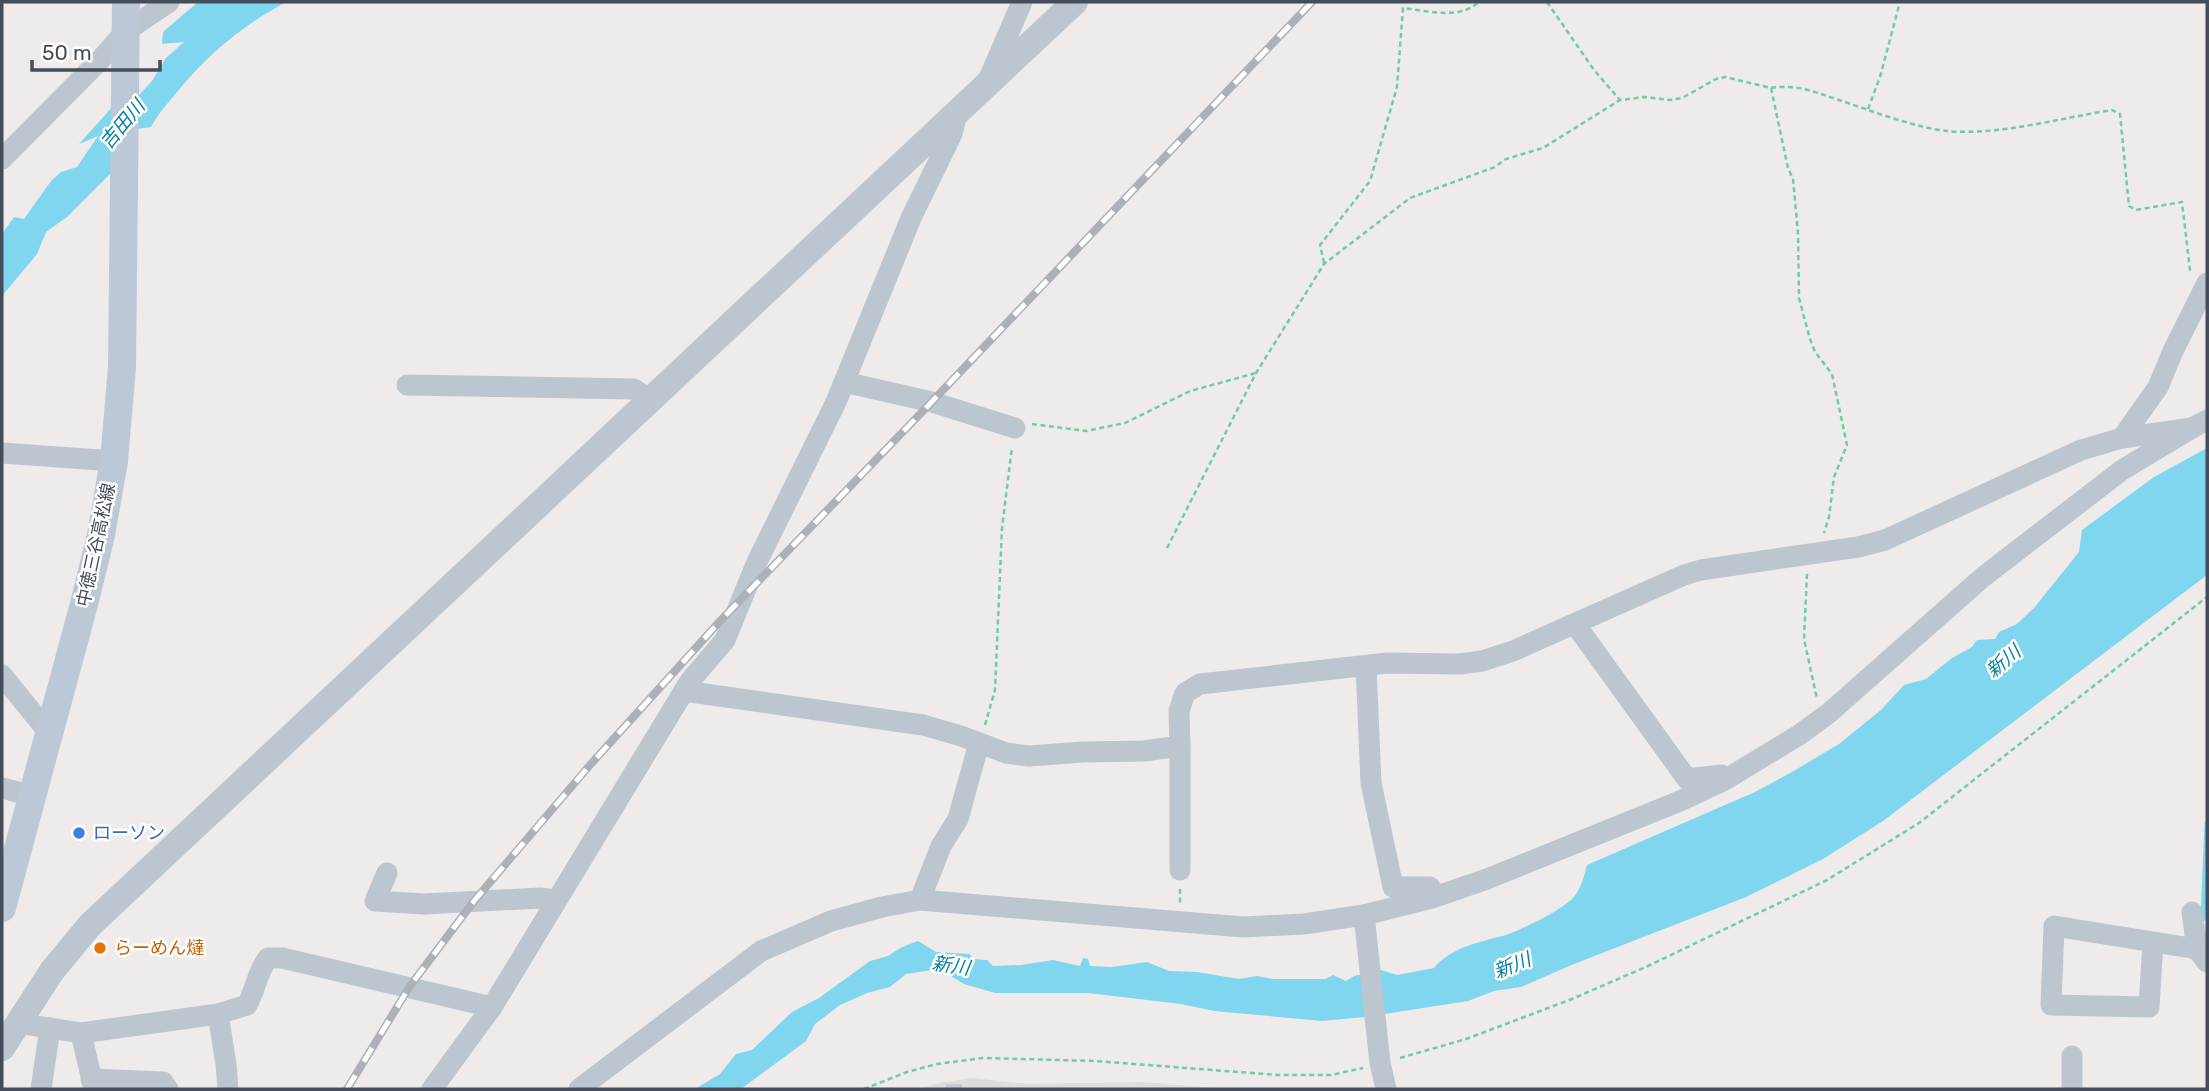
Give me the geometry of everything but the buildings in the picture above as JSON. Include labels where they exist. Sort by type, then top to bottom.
[{"type":"main road","name":"中徳三谷高松線","points":[[2,908],[101,535],[114,461],[122,367],[126,2]]},
{"type":"street","points":[[2,159],[102,58],[125,31],[169,2]]},
{"type":"street","points":[[986,85],[1022,2]]},
{"type":"street","points":[[2,1048],[52,971],[90,925],[1075,2]]},
{"type":"street","points":[[432,1089],[492,1007],[684,691],[725,640],[757,562],[844,382],[911,218],[952,134],[957,113]]},
{"type":"street","points":[[2122,438],[2158,387],[2205,286]]},
{"type":"street","points":[[844,382],[932,402],[1015,428]]},
{"type":"street","points":[[407,385],[634,388],[651,400]]},
{"type":"street","points":[[1180,870],[1178,711],[1185,692],[1200,684],[1388,663],[1460,664],[1482,661],[1513,651],[1701,570],[1858,547],[1885,540],[2081,450],[2122,438],[2200,424]]},
{"type":"street","points":[[579,1089],[735,968],[761,951],[831,921],[882,907],[920,900],[1243,927],[1304,924],[1364,915],[1432,898],[1488,879],[1638,819],[1737,773],[1799,735],[1983,577],[2122,470],[2200,424]]},
{"type":"street","points":[[2,453],[114,461]]},
{"type":"street","points":[[1575,624],[1688,779],[1737,773]]},
{"type":"street","points":[[1366,666],[1371,783],[1393,887],[1430,887],[1432,898]]},
{"type":"street","points":[[2,675],[49,733]]},
{"type":"street","points":[[684,691],[923,725],[1006,753],[1028,756],[1143,751],[1180,746]]},
{"type":"street","points":[[920,900],[941,846],[958,819],[979,743]]},
{"type":"street","points":[[2,788],[32,796]]},
{"type":"street","points":[[387,873],[375,901],[424,904],[540,898],[556,900]]},
{"type":"street","points":[[2153,942],[2149,1007],[2051,1005],[2054,926],[2153,942],[2202,956],[2192,912]]},
{"type":"street","points":[[1364,915],[1380,1063],[1386,1089]]},
{"type":"street","points":[[17,1023],[81,1032],[218,1014],[247,1005],[255,991],[261,967],[268,958],[282,958],[492,1007]]},
{"type":"street","points":[[218,1014],[228,1089]]},
{"type":"street","points":[[41,1089],[50,1028]]},
{"type":"street","points":[[81,1032],[93,1084],[163,1082],[168,1089]]},
{"type":"street","points":[[2072,1056],[2072,1089]]},
{"type":"path","points":[[1324,264],[1320,246],[1370,181],[1374,170],[1397,87],[1403,8],[1451,13],[1468,11],[1479,2]]},
{"type":"path","points":[[1547,2],[1594,70],[1620,100]]},
{"type":"path","points":[[1867,110],[1880,77],[1900,2]]},
{"type":"path","points":[[1167,548],[1256,373],[1324,264],[1410,198],[1495,167],[1506,159],[1543,148],[1620,100],[1645,97],[1670,100],[1682,98],[1716,79],[1725,77],[1771,88],[1804,88],[1867,110],[1945,131],[1974,132],[2112,110],[2120,114],[2129,206],[2136,210],[2182,202],[2190,270],[2205,286]]},
{"type":"path","points":[[1771,88],[1788,168],[1793,179],[1798,233],[1799,298],[1815,352],[1832,374],[1847,445],[1834,477],[1829,517],[1817,553],[1808,566],[1804,639],[1814,691],[1823,717]]},
{"type":"path","points":[[979,743],[995,690],[1002,528],[1015,428],[1023,423],[1086,431],[1125,423],[1190,391],[1256,373]]},
{"type":"path","points":[[864,1089],[917,1069],[984,1058],[1096,1061],[1312,1076],[1331,1075],[1466,1039],[1572,999],[1648,966],[1827,880],[1919,822],[2207,597]]},
{"type":"shaded area","points":[[973,1078],[1028,1084],[1141,1082],[1223,1089],[919,1089]]},
{"type":"water","name":"吉田川","points":[[198,2],[286,2],[227,41],[189,78],[151,127],[137,129],[114,170],[67,217],[46,232],[37,254],[2,296],[2,234],[14,217],[24,219],[51,181],[61,172],[77,167],[98,136],[79,144],[114,105],[138,96],[152,81],[166,58],[184,42],[162,44],[163,32]]},
{"type":"water","name":"新川","points":[[2207,448],[2207,575],[1883,821],[1823,859],[1746,897],[1521,987],[1494,991],[1468,1001],[1322,1021],[1214,1011],[1181,1004],[1088,993],[995,993],[964,984],[939,969],[906,974],[890,987],[867,993],[840,1005],[815,1024],[806,1041],[741,1089],[695,1089],[720,1074],[736,1054],[752,1050],[792,1012],[819,998],[870,961],[888,956],[918,941],[936,952],[970,954],[972,959],[987,960],[993,966],[1053,960],[1080,966],[1083,958],[1088,959],[1090,966],[1112,967],[1147,962],[1169,971],[1197,972],[1239,979],[1257,976],[1273,979],[1325,979],[1333,975],[1346,981],[1354,976],[1381,970],[1397,975],[1434,968],[1458,950],[1514,932],[1558,909],[1578,891],[1587,865],[1755,792],[1839,744],[1881,710],[1904,685],[1926,679],[1952,658],[1972,647],[1977,640],[1995,639],[1999,632],[2017,624],[2034,608],[2079,552],[2082,530],[2154,477]]},
{"type":"waterway","points":[[2203,919],[2207,823]]},
{"type":"railway","points":[[347,1089],[410,986],[474,901],[590,765],[721,620],[1312,2]]},
{"type":"place","name":"ローソン","points":[[79,833]]},
{"type":"place","name":"らーめん燵","points":[[100,948]]}]
